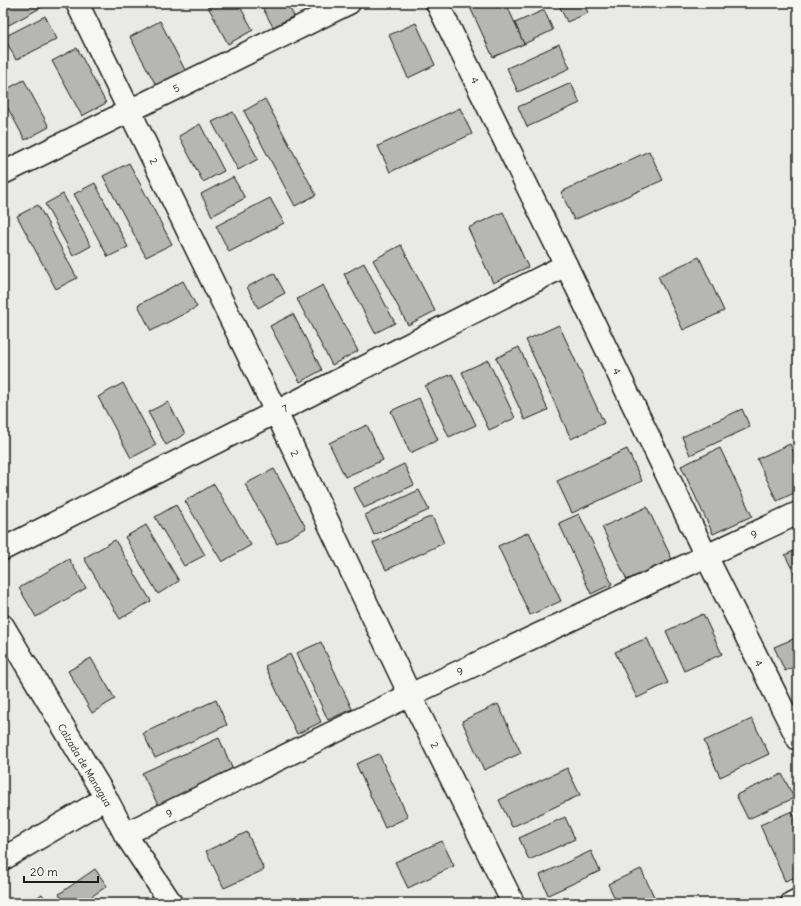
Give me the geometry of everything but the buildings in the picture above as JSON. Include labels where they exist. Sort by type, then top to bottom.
[{"type":"street","name":"2","points":[[77,3],[276,412],[410,695],[513,903]]},
{"type":"street","name":"5","points":[[3,173],[349,3]]},
{"type":"street","name":"4","points":[[437,3],[566,265],[706,556],[798,739]]},
{"type":"street","name":"7","points":[[3,549],[566,265]]},
{"type":"street","name":"9","points":[[125,834],[410,695],[798,513]]},
{"type":"street","name":"Calzada de Managua","points":[[3,626],[106,798],[125,834],[171,903]]},
{"type":"street","points":[[3,859],[106,798]]},
{"type":"street","points":[[792,903],[798,900]]}]
